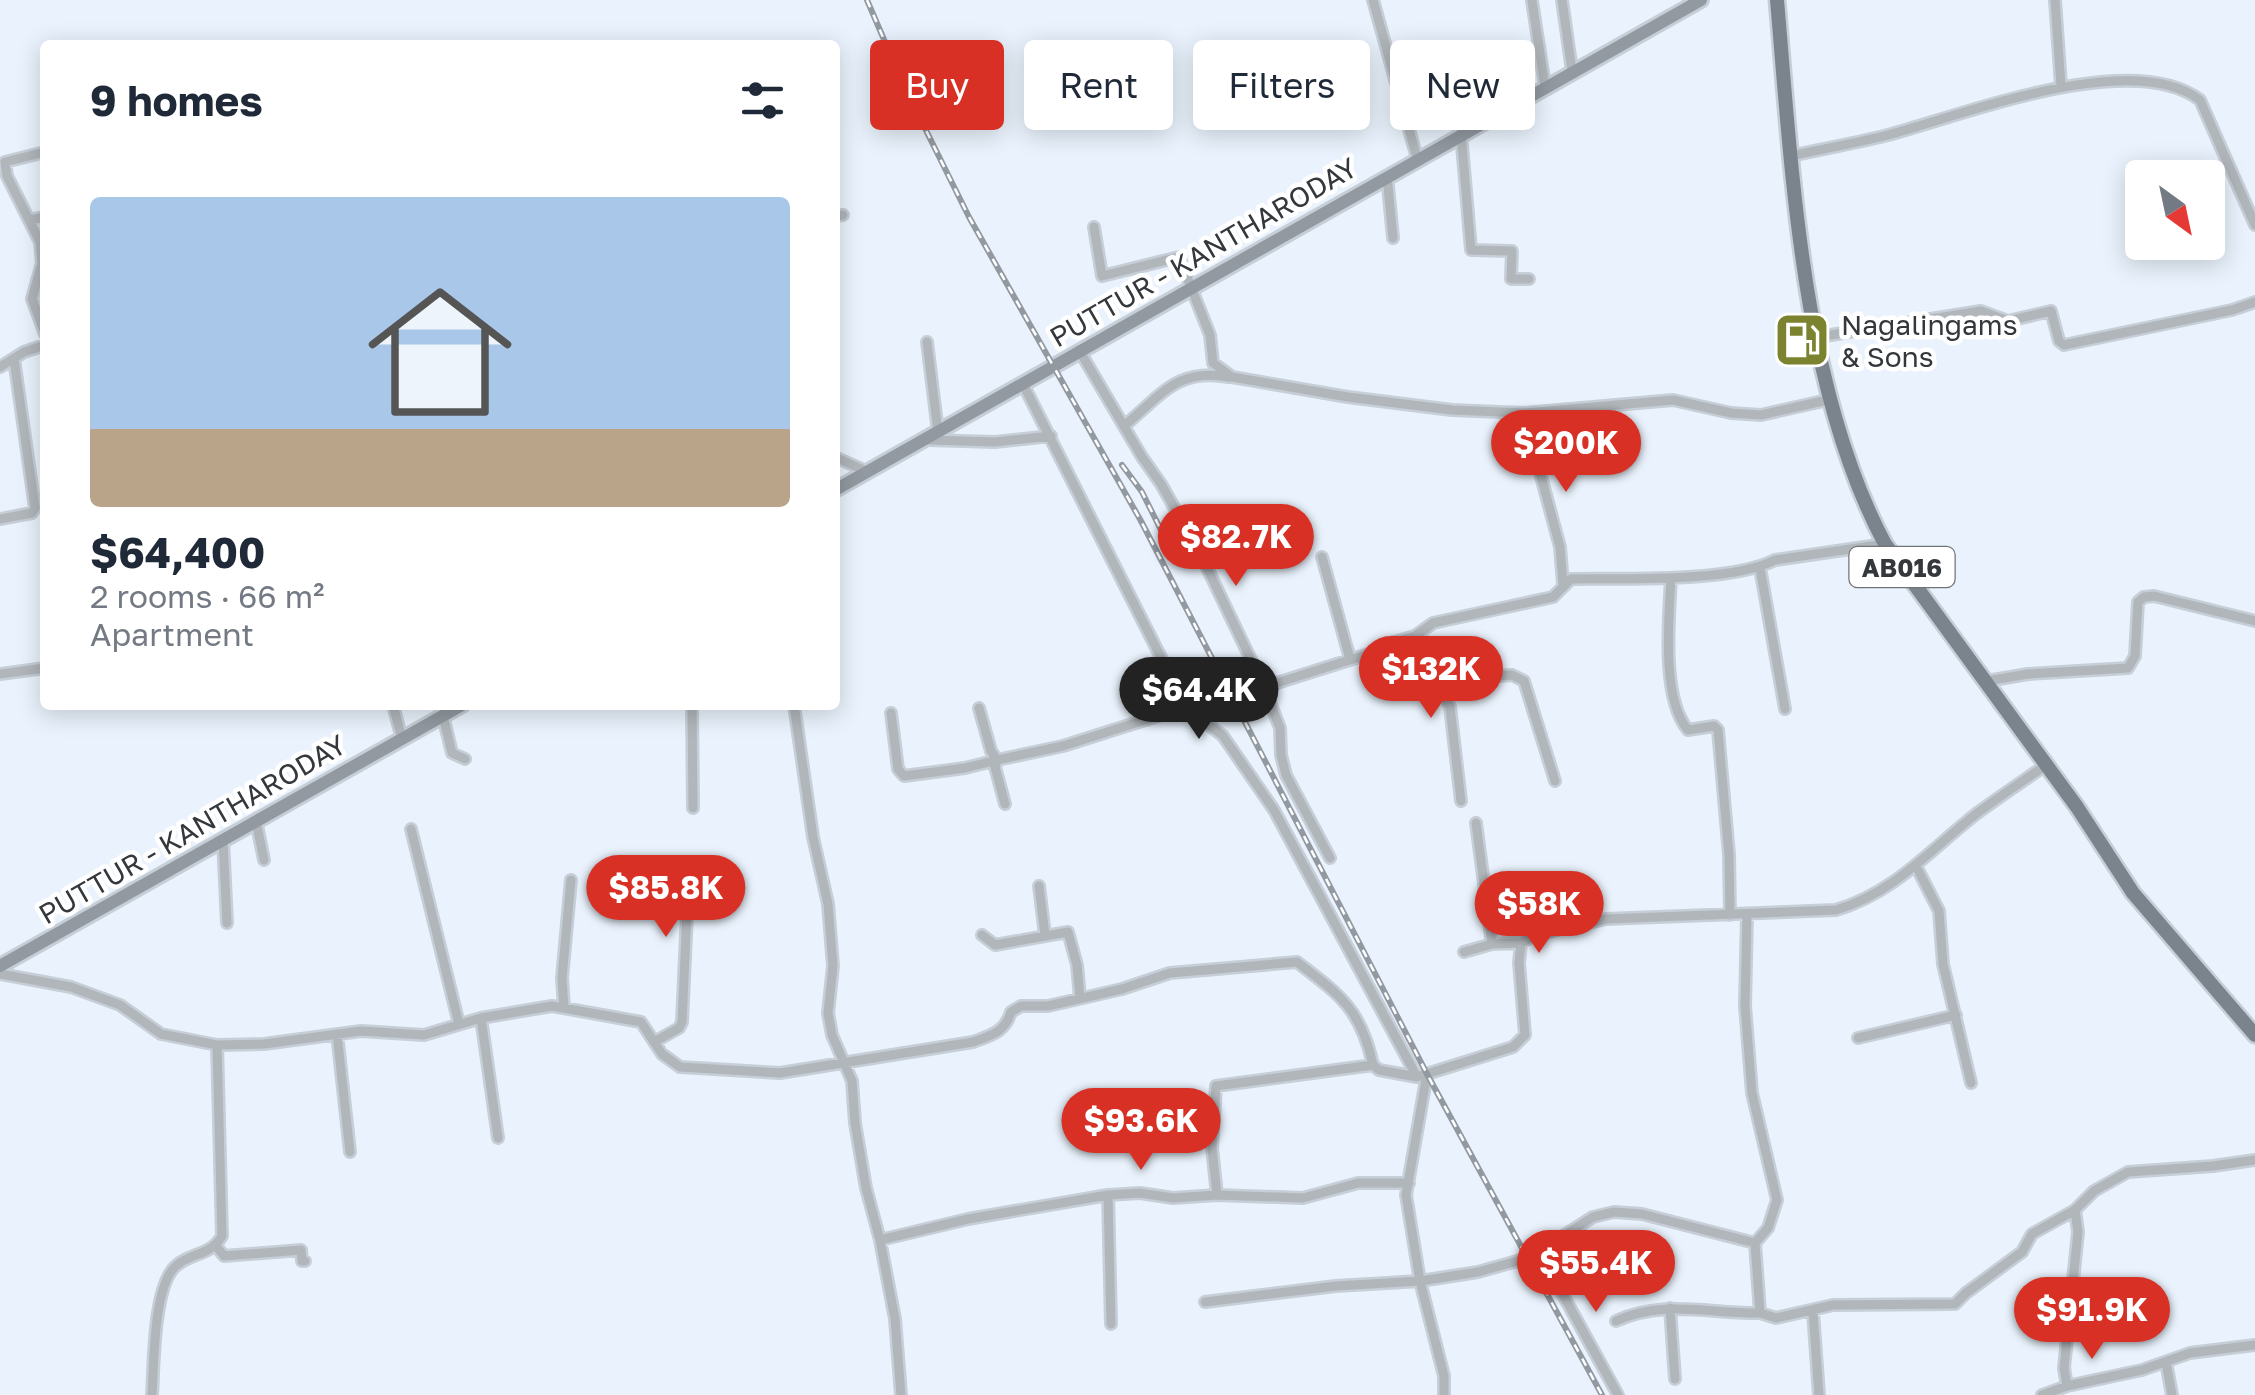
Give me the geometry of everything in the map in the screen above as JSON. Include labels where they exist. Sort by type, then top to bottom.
[{"type":"main road","name":"PUTTUR - KANTHARODAY","points":[[1535,92],[1701,0]]},
{"type":"main road","name":"AB016","points":[[1777,0],[1796,214],[1832,399],[1861,500],[1885,544],[1987,681],[2133,893],[2255,1034]]},
{"type":"main road","name":"PUTTUR - KANTHARODAY","points":[[840,487],[1467,130]]},
{"type":"main road","name":"PUTTUR - KANTHARODAY","points":[[0,970],[453,710]]},
{"type":"street","points":[[1372,0],[1416,158]]},
{"type":"street","points":[[1562,0],[1572,71]]},
{"type":"street","points":[[2055,0],[2061,86]]},
{"type":"street","points":[[1532,1],[1545,86]]},
{"type":"street","points":[[1790,156],[1885,136],[2061,86],[2150,81],[2200,100],[2255,226]]},
{"type":"street","points":[[1462,133],[1471,250],[1512,251],[1512,279],[1530,279]]},
{"type":"street","points":[[40,153],[2,160],[40,242]]},
{"type":"street","points":[[1386,176],[1393,238]]},
{"type":"street","points":[[29,220],[40,218]]},
{"type":"street","points":[[1094,227],[1102,276],[1179,257],[1210,334],[1213,363],[1232,377]]},
{"type":"street","points":[[40,271],[32,299],[40,321]]},
{"type":"street","points":[[1818,337],[1980,310],[2008,321],[2052,311],[2059,342],[2064,345],[2255,302]]},
{"type":"street","points":[[927,342],[938,432]]},
{"type":"street","points":[[0,368],[40,347]]},
{"type":"street","points":[[1079,350],[1200,553],[1280,728],[1286,775],[1330,858]]},
{"type":"street","points":[[0,520],[32,513],[35,508],[14,359]]},
{"type":"street","points":[[1124,426],[1182,377],[1207,373],[1418,406],[1524,414],[1673,400],[1760,415],[1832,399]]},
{"type":"street","points":[[1023,384],[1186,707],[1222,736],[1274,810],[1422,1076],[1406,1196],[1420,1282],[1444,1376],[1444,1395]]},
{"type":"street","points":[[1599,408],[1610,452]]},
{"type":"street","points":[[1524,414],[1560,547],[1564,584]]},
{"type":"street","points":[[924,440],[996,442],[1051,436]]},
{"type":"street","points":[[840,459],[868,472]]},
{"type":"street","points":[[1264,687],[1415,636],[1433,623],[1553,597],[1571,579],[1671,578],[1760,568],[1776,560],[1885,544]]},
{"type":"street","points":[[1322,557],[1350,659]]},
{"type":"street","points":[[1760,568],[1785,709]]},
{"type":"street","points":[[1671,578],[1669,650],[1682,722],[1688,730],[1714,726],[1718,730],[1730,915]]},
{"type":"street","points":[[1987,681],[2028,674],[2128,668],[2134,661],[2138,602],[2144,597],[2154,596],[2255,620]]},
{"type":"street","points":[[1415,636],[1450,707],[1462,801]]},
{"type":"street","points":[[0,674],[40,669]]},
{"type":"street","points":[[1437,680],[1512,675],[1524,681],[1555,781]]},
{"type":"street","points":[[891,712],[898,769],[904,776],[965,768],[1063,746],[1186,707]]},
{"type":"street","points":[[980,708],[991,751],[998,760]]},
{"type":"street","points":[[394,710],[402,739]]},
{"type":"street","points":[[692,710],[693,808]]},
{"type":"street","points":[[795,710],[813,837],[828,904],[833,966],[828,1013],[832,1035],[852,1081],[854,1122],[895,1318],[901,1395]]},
{"type":"street","points":[[443,716],[452,754],[465,759]]},
{"type":"street","points":[[998,760],[995,766],[1005,804]]},
{"type":"street","points":[[1464,952],[1492,944],[1520,943],[1534,935],[1606,919],[1836,910],[1862,902],[1887,888],[1973,817],[2046,765]]},
{"type":"street","points":[[256,821],[264,860]]},
{"type":"street","points":[[1476,822],[1492,944]]},
{"type":"street","points":[[411,830],[459,1024]]},
{"type":"street","points":[[223,840],[228,923]]},
{"type":"street","points":[[1916,866],[1939,911],[1943,964],[1971,1083]]},
{"type":"street","points":[[564,1008],[562,978],[571,880]]},
{"type":"street","points":[[654,1042],[682,1022],[688,892],[693,881],[699,881]]},
{"type":"street","points":[[1038,886],[1045,935]]},
{"type":"street","points":[[1747,915],[1745,1006],[1752,1093],[1776,1200],[1768,1228],[1755,1243],[1760,1314]]},
{"type":"street","points":[[982,934],[994,945],[1068,932],[1080,998]]},
{"type":"street","points":[[0,970],[120,1005],[161,1034],[216,1045],[264,1044],[361,1031],[424,1035],[481,1018],[552,1006],[641,1022],[662,1054],[680,1066],[780,1073],[973,1042],[999,1033],[1011,1012],[1021,1006],[1048,1006],[1170,973],[1297,962],[1338,993],[1353,1010],[1373,1065],[1379,1070],[1422,1076],[1522,1042],[1526,1035],[1520,943]]},
{"type":"street","points":[[1858,1038],[1956,1015]]},
{"type":"street","points":[[481,1018],[498,1138]]},
{"type":"street","points":[[337,1034],[350,1152]]},
{"type":"street","points":[[152,1395],[156,1329],[171,1269],[216,1246],[222,1236],[216,1045]]},
{"type":"street","points":[[1217,1195],[1212,1148],[1216,1086],[1373,1065]]},
{"type":"street","points":[[1616,1321],[1640,1310],[1670,1308],[1776,1318],[1833,1305],[1955,1304],[2022,1252],[2032,1234],[2075,1210],[2094,1191],[2128,1172],[2255,1160]]},
{"type":"street","points":[[880,1240],[968,1219],[1108,1194],[1304,1198],[1358,1183],[1408,1184]]},
{"type":"street","points":[[1108,1194],[1111,1324]]},
{"type":"street","points":[[2067,1386],[2064,1368],[2069,1293],[2078,1232],[2075,1210]]},
{"type":"street","points":[[1205,1302],[1336,1286],[1420,1282],[1478,1272],[1540,1252],[1593,1217],[1614,1212],[1642,1214],[1755,1243]]},
{"type":"street","points":[[216,1246],[224,1256],[301,1250],[305,1261]]},
{"type":"street","points":[[1540,1252],[1618,1395]]},
{"type":"street","points":[[1670,1308],[1676,1379]]},
{"type":"street","points":[[1813,1312],[1820,1395]]},
{"type":"street","points":[[2048,1394],[2067,1386],[2142,1370],[2190,1353],[2255,1345]]},
{"type":"street","points":[[2166,1362],[2172,1395]]},
{"type":"railway","points":[[867,0],[904,86],[969,217],[1141,521],[1427,1074],[1602,1395]]},
{"type":"railway","points":[[1122,465],[1142,492],[1163,534]]},
{"type":"place","name":"Nagalingams & Sons","points":[[1802,340]]}]
